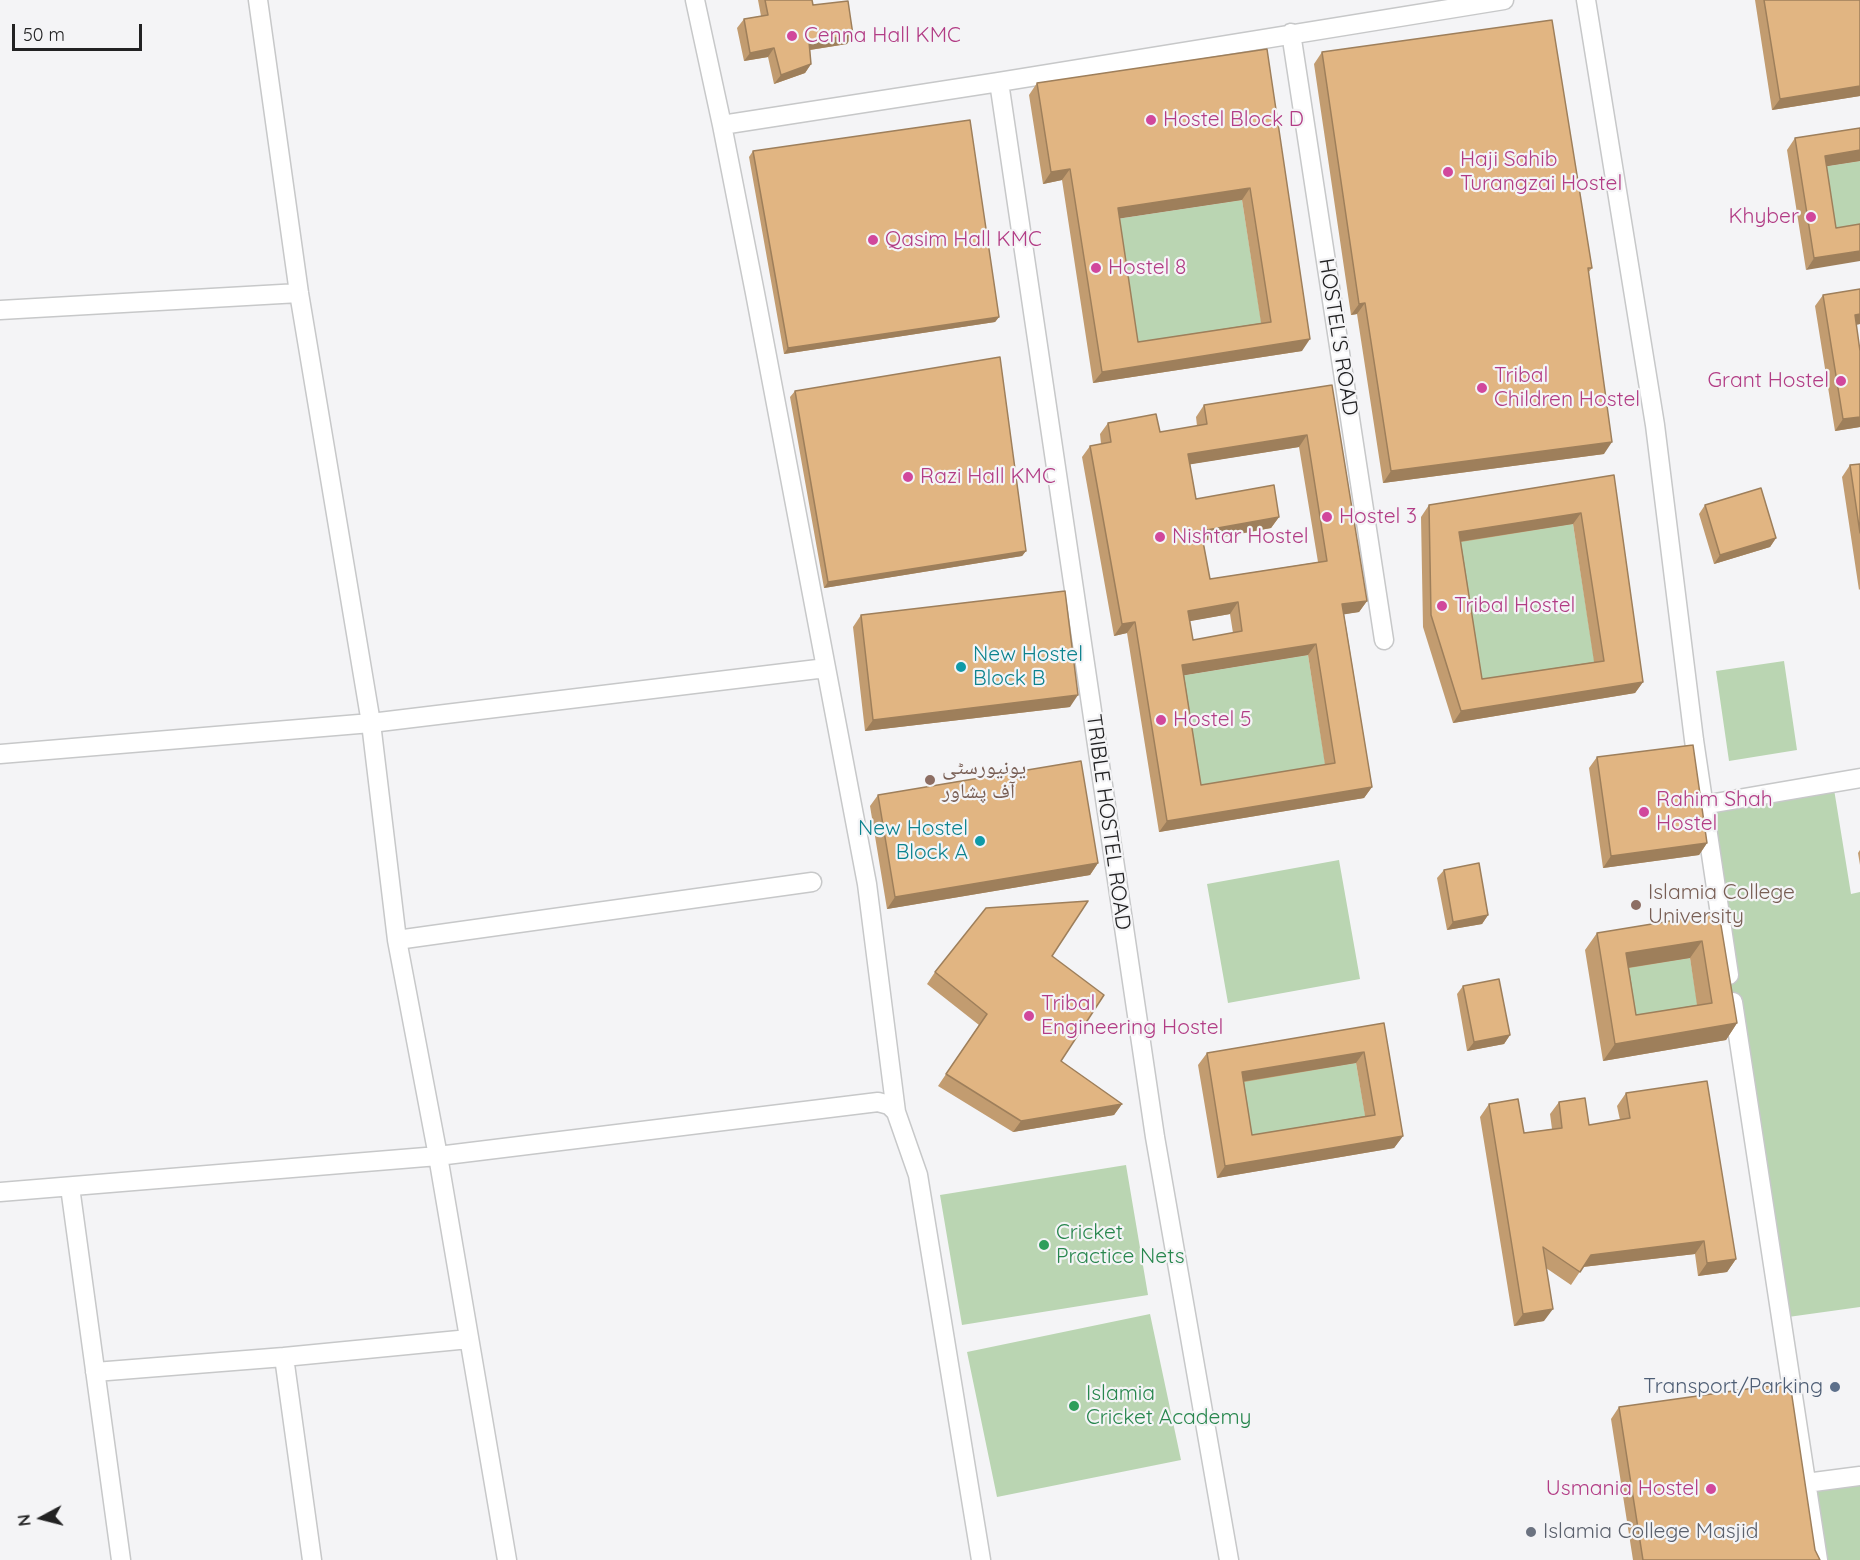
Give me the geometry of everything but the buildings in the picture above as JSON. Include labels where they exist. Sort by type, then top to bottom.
[{"type":"street","points":[[258,0],[299,293],[370,723],[397,940],[438,1156],[507,1560]]},
{"type":"street","points":[[695,0],[722,124],[867,884],[896,1112],[919,1183],[981,1560]]},
{"type":"street","points":[[722,124],[999,82],[1504,0]]},
{"type":"street","points":[[1586,0],[1655,425],[1703,805],[1818,1560]]},
{"type":"street","name":"HOSTEL'S ROAD","points":[[1291,33],[1384,640]]},
{"type":"street","name":"TRIBLE HOSTEL ROAD","points":[[999,82],[1153,1125],[1229,1560]]},
{"type":"street","points":[[0,310],[299,293]]},
{"type":"street","points":[[0,754],[370,723],[826,668]]},
{"type":"street","points":[[1703,805],[1860,778]]},
{"type":"street","points":[[397,940],[812,882]]},
{"type":"street","points":[[0,1192],[438,1156],[878,1102],[889,1105],[896,1112]]},
{"type":"street","points":[[69,1187],[121,1560]]},
{"type":"street","points":[[95,1372],[469,1339]]},
{"type":"street","points":[[284,1356],[312,1560]]},
{"type":"street","points":[[1806,1483],[1860,1476]]},
{"type":"green space","points":[[1860,161],[1860,234],[1828,239],[1816,168]]},
{"type":"green space","points":[[1242,200],[1263,333],[1130,354],[1110,220]]},
{"type":"green space","points":[[1573,524],[1596,672],[1474,691],[1451,543]]},
{"type":"green space","points":[[1308,655],[1327,775],[1193,796],[1174,677]]},
{"type":"green space","points":[[1784,661],[1797,750],[1729,761],[1716,671]]},
{"type":"green space","points":[[1833,783],[1851,894],[1860,892],[1860,1307],[1781,1318],[1703,805]]},
{"type":"green space","points":[[1339,860],[1360,979],[1228,1003],[1207,884]]},
{"type":"green space","points":[[1690,958],[1700,1020],[1624,1032],[1614,970]]},
{"type":"green space","points":[[1356,1063],[1367,1126],[1244,1146],[1234,1083]]},
{"type":"green space","name":"Cricket Practice Nets","points":[[1126,1165],[1148,1295],[962,1325],[940,1195]]},
{"type":"green space","name":"Islamia Cricket Academy","points":[[1150,1314],[1181,1460],[997,1497],[967,1352]]},
{"type":"green space","points":[[1860,1476],[1860,1560],[1818,1560],[1806,1483]]},
{"type":"place","name":"Cenna Hall KMC","points":[[792,36]]},
{"type":"place","name":"Hostel Block D","points":[[1151,120]]},
{"type":"place","name":"Haji Sahib Turangzai Hostel","points":[[1448,172]]},
{"type":"place","name":"Khyber","points":[[1811,217]]},
{"type":"place","name":"Qasim Hall KMC","points":[[873,240]]},
{"type":"place","name":"Hostel 8","points":[[1096,268]]},
{"type":"place","name":"Grant Hostel","points":[[1841,381]]},
{"type":"place","name":"Tribal Children Hostel","points":[[1482,388]]},
{"type":"place","name":"Razi Hall KMC","points":[[908,477]]},
{"type":"place","name":"Hostel 3","points":[[1327,517]]},
{"type":"place","name":"Nishtar Hostel","points":[[1160,537]]},
{"type":"place","name":"Tribal Hostel","points":[[1442,606]]},
{"type":"place","name":"New Hostel Block B","points":[[961,667]]},
{"type":"place","name":"Hostel 5","points":[[1161,720]]},
{"type":"place","name":"یونیورسٹی آف پشاور","points":[[930,780]]},
{"type":"place","name":"Rahim Shah Hostel","points":[[1644,812]]},
{"type":"place","name":"New Hostel Block A","points":[[980,841]]},
{"type":"place","name":"Islamia College University","points":[[1636,905]]},
{"type":"place","name":"Tribal Engineering Hostel","points":[[1029,1016]]},
{"type":"place","name":"Cricket Practice Nets","points":[[1044,1245]]},
{"type":"place","name":"Transport/Parking","points":[[1835,1387]]},
{"type":"place","name":"Islamia Cricket Academy","points":[[1074,1406]]},
{"type":"place","name":"Usmania Hostel","points":[[1711,1489]]},
{"type":"place","name":"Islamia College Masjid","points":[[1531,1532]]}]
